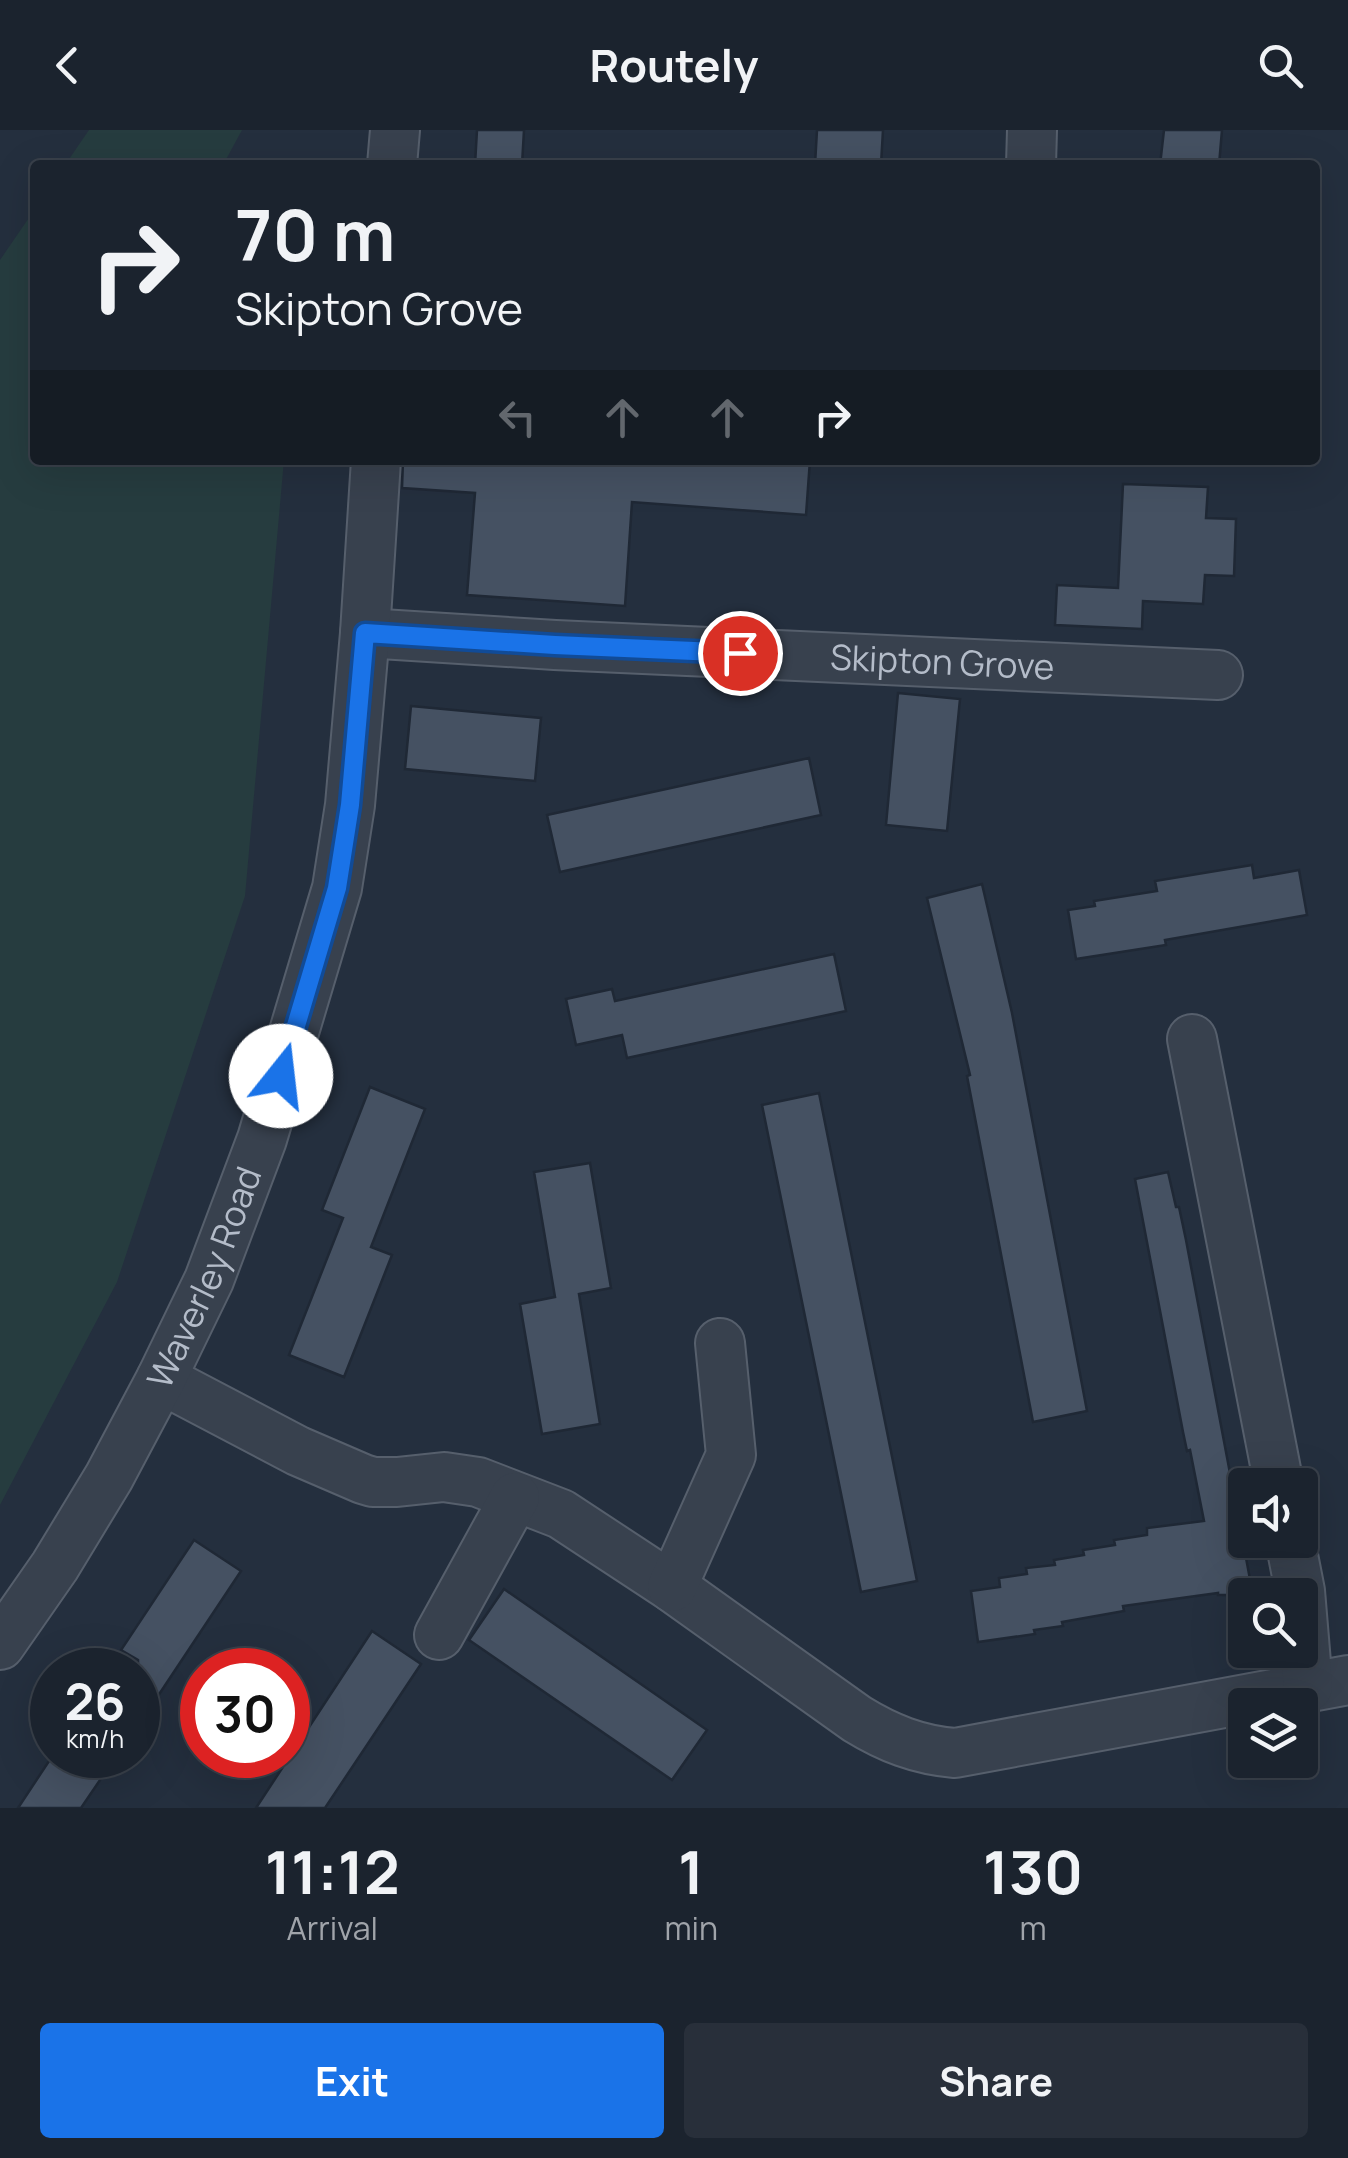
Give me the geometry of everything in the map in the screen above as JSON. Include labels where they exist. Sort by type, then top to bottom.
[{"type":"street","points":[[392,160],[395,130]]},
{"type":"street","points":[[1030,160],[1032,130]]},
{"type":"street","name":"Waverley Road","points":[[0,1646],[91,1507],[161,1379],[209,1280],[262,1139],[337,888],[350,805],[376,465]]},
{"type":"street","name":"Skipton Grove","points":[[365,633],[1218,676]]},
{"type":"street","points":[[1192,1039],[1277,1468]]},
{"type":"street","points":[[672,1587],[730,1454],[720,1343]]},
{"type":"street","points":[[161,1379],[298,1452],[363,1479],[397,1482],[444,1477],[478,1482],[561,1514],[672,1587],[857,1719],[916,1748],[955,1753],[1328,1684],[1293,1558]]},
{"type":"street","points":[[439,1636],[514,1497]]},
{"type":"green space","points":[[89,130],[242,130],[226,160],[68,160]]},
{"type":"green space","points":[[30,216],[30,465],[284,465],[245,896],[117,1282],[0,1505],[0,260]]},
{"type":"building","points":[[477,130],[524,130],[522,160],[475,160]]},
{"type":"building","points":[[817,130],[883,130],[881,160],[815,160]]},
{"type":"building","points":[[1164,130],[1222,130],[1219,160],[1161,160]]},
{"type":"building","points":[[403,465],[810,465],[806,515],[632,502],[625,606],[467,595],[475,493],[402,488]]},
{"type":"building","points":[[1123,484],[1208,487],[1206,518],[1236,519],[1234,576],[1205,575],[1203,604],[1143,601],[1142,629],[1055,625],[1057,585],[1118,588]]},
{"type":"building","points":[[898,693],[960,699],[947,831],[886,825]]},
{"type":"building","points":[[411,706],[541,718],[535,781],[405,769]]},
{"type":"building","points":[[809,758],[821,815],[560,872],[547,815]]},
{"type":"building","points":[[1252,865],[1254,878],[1299,870],[1307,915],[1165,940],[1166,945],[1076,959],[1068,910],[1095,906],[1094,901],[1157,891],[1155,881]]},
{"type":"building","points":[[982,884],[1012,1013],[1087,1411],[1033,1422],[967,1076],[970,1075],[927,898]]},
{"type":"building","points":[[834,954],[846,1011],[627,1058],[622,1035],[576,1045],[566,999],[612,989],[615,1001]]},
{"type":"building","points":[[370,1087],[425,1109],[371,1247],[392,1255],[344,1377],[289,1355],[343,1218],[322,1210]]},
{"type":"building","points":[[819,1093],[917,1581],[861,1592],[762,1105]]},
{"type":"building","points":[[590,1163],[611,1288],[579,1294],[600,1424],[542,1434],[520,1304],[555,1297],[534,1172]]},
{"type":"building","points":[[1168,1172],[1179,1207],[1229,1468],[1228,1558],[1246,1558],[1250,1578],[1228,1578],[1228,1595],[1218,1593],[1123,1606],[1124,1611],[1062,1622],[1063,1626],[1034,1630],[1035,1634],[978,1642],[971,1591],[1000,1587],[999,1578],[1027,1574],[1026,1568],[1055,1565],[1054,1560],[1084,1555],[1083,1550],[1115,1545],[1114,1540],[1147,1535],[1147,1528],[1204,1521],[1135,1179]]},
{"type":"building","points":[[194,1540],[241,1571],[190,1648],[180,1648],[180,1663],[160,1693],[160,1648],[122,1648]]},
{"type":"building","points":[[504,1589],[707,1730],[672,1780],[469,1640]]},
{"type":"building","points":[[372,1631],[421,1664],[325,1808],[256,1808],[276,1778],[310,1778],[310,1726]]},
{"type":"building","points":[[38,1778],[101,1778],[81,1808],[18,1808]]},
{"type":"route","points":[[281,1076],[337,888],[350,805],[365,633],[740,653]]}]
